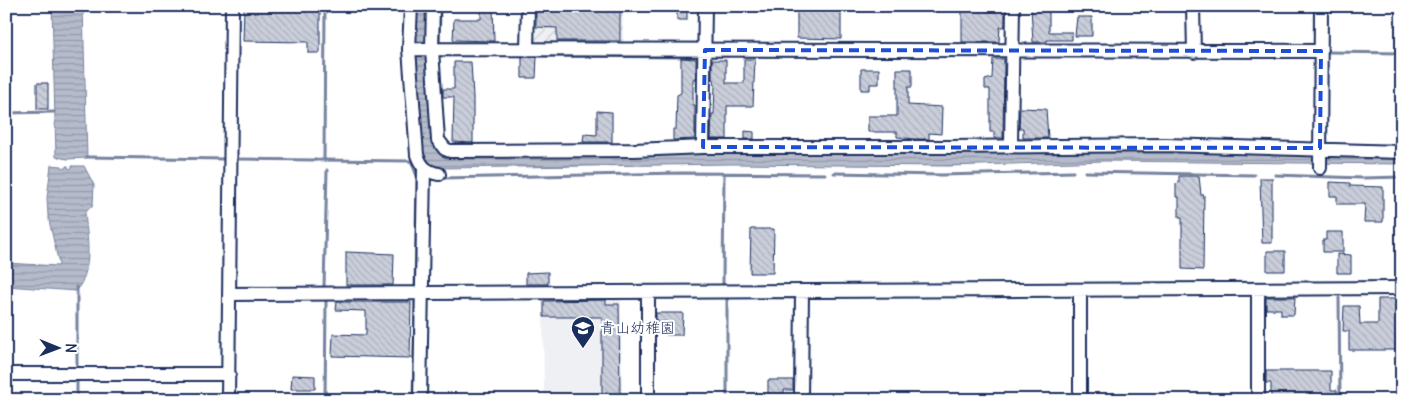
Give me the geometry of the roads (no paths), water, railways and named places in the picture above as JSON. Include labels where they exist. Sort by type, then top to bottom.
[{"type":"street","points":[[228,400],[232,6]]},
{"type":"street","points":[[411,6],[411,49],[417,155],[424,168],[438,174]]},
{"type":"street","points":[[433,6],[430,49],[438,140],[445,150],[634,150],[703,146],[1165,145],[1320,158],[1327,151],[1402,152]]},
{"type":"street","points":[[527,50],[528,6]]},
{"type":"street","points":[[703,146],[705,6]]},
{"type":"street","points":[[1011,146],[1013,6]]},
{"type":"street","points":[[1193,6],[1194,52]]},
{"type":"street","points":[[1320,158],[1321,6]]},
{"type":"street","points":[[411,49],[1321,51]]},
{"type":"street","points":[[420,400],[424,168]]},
{"type":"street","points":[[1258,288],[1258,400]]},
{"type":"street","points":[[229,294],[1402,288]]},
{"type":"street","points":[[1080,290],[1080,400]]},
{"type":"street","points":[[801,400],[802,291]]},
{"type":"street","points":[[648,292],[648,400]]},
{"type":"street","points":[[6,374],[229,374]]},
{"type":"water","points":[[52,6],[83,6],[87,158],[68,159],[56,157]]},
{"type":"water","points":[[415,6],[429,6],[428,64],[434,146],[438,152],[446,155],[703,152],[949,153],[1165,151],[1402,156],[1402,164],[1105,161],[949,166],[732,164],[440,168],[432,166],[421,153],[413,57]]},
{"type":"water","points":[[51,165],[62,166],[62,168],[68,166],[69,169],[72,166],[84,166],[94,185],[93,205],[85,212],[88,253],[82,283],[76,291],[6,286],[6,263],[58,266],[59,264],[48,216],[47,198]]},
{"type":"waterway","points":[[324,160],[325,6]]},
{"type":"waterway","points":[[439,46],[440,11],[443,6]]},
{"type":"waterway","points":[[1327,52],[1402,53]]},
{"type":"waterway","points":[[522,56],[698,57]]},
{"type":"waterway","points":[[713,56],[728,56]]},
{"type":"waterway","points":[[742,56],[863,56]]},
{"type":"waterway","points":[[872,56],[884,56]]},
{"type":"waterway","points":[[897,56],[948,56]]},
{"type":"waterway","points":[[6,113],[54,112]]},
{"type":"waterway","points":[[87,157],[226,159]]},
{"type":"waterway","points":[[236,159],[411,161],[417,176],[415,287]]},
{"type":"waterway","points":[[324,287],[327,170]]},
{"type":"waterway","points":[[834,173],[941,175],[1073,172]]},
{"type":"waterway","points":[[1085,172],[1254,175]]},
{"type":"waterway","points":[[441,178],[680,173],[825,174]]},
{"type":"waterway","points":[[723,284],[724,173]]},
{"type":"waterway","points":[[1275,175],[1362,178],[1402,177]]},
{"type":"waterway","points":[[76,287],[77,369]]},
{"type":"waterway","points":[[1339,298],[1340,400]]},
{"type":"waterway","points":[[413,400],[415,299]]},
{"type":"waterway","points":[[727,299],[727,398]]},
{"type":"waterway","points":[[325,400],[326,301]]},
{"type":"waterway","points":[[77,380],[77,400]]},
{"type":"place","name":"青山幼稚園","points":[[583,349]]}]
